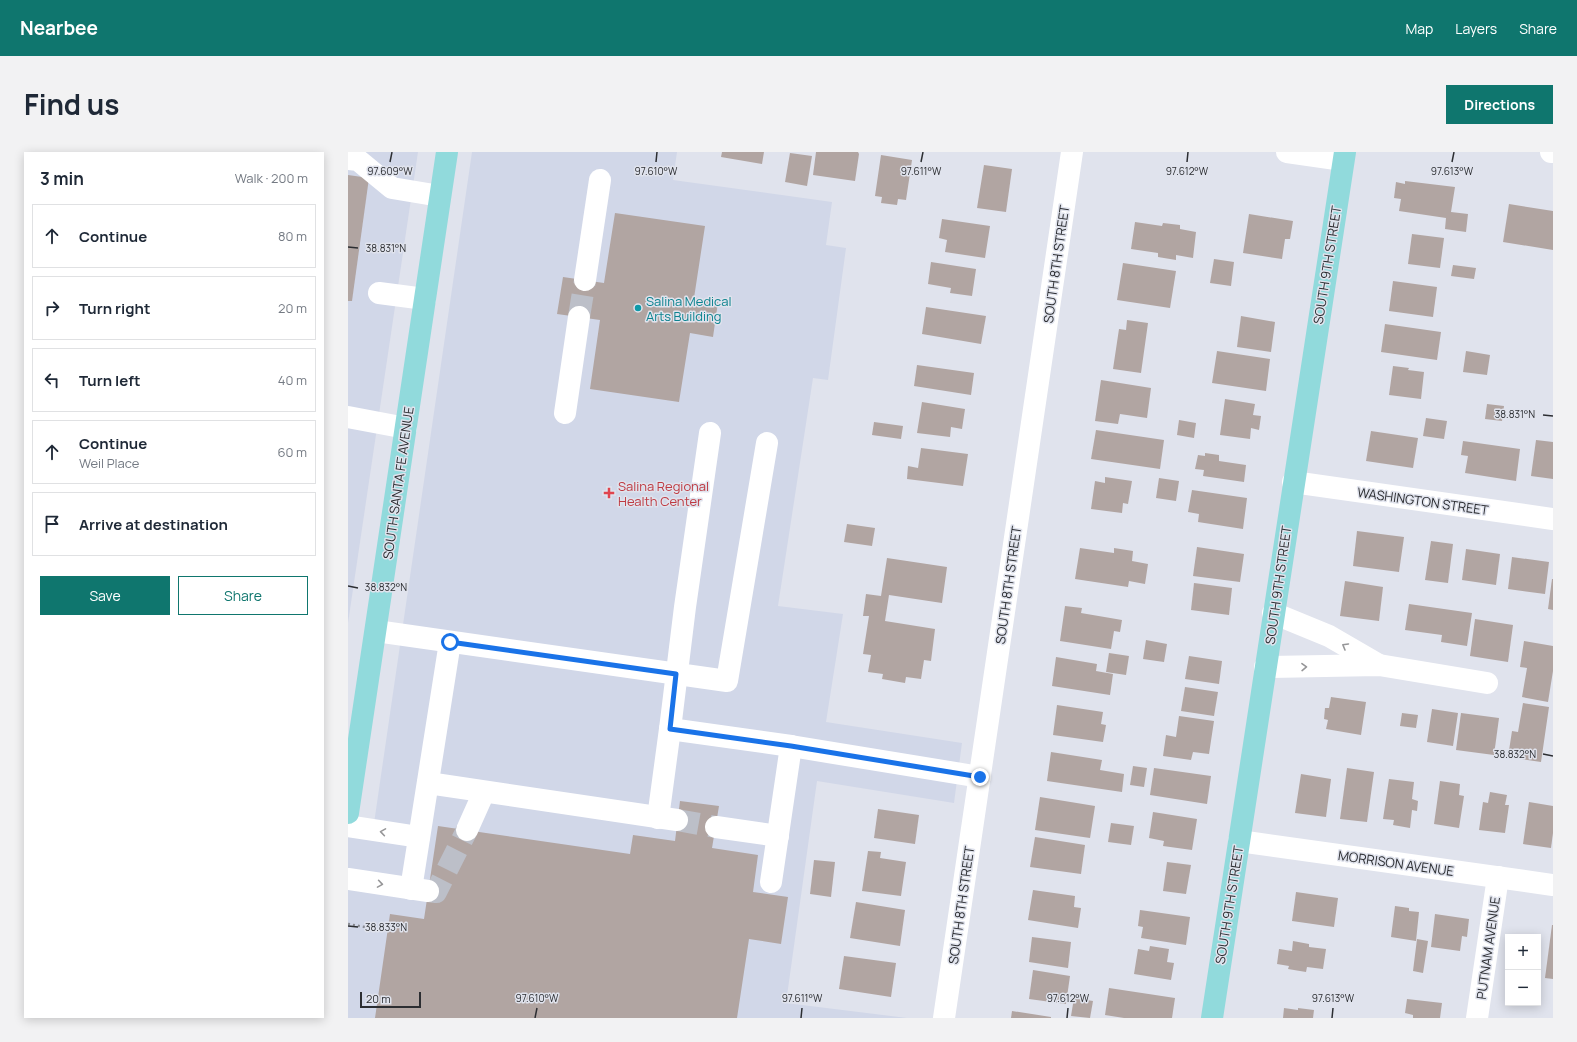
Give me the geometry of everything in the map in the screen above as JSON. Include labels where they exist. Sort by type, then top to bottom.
[{"type":"main road","name":"SOUTH SANTA FE AVENUE","points":[[348,813],[447,152]]},
{"type":"main road","name":"SOUTH 9TH STREET","points":[[1212,1018],[1344,156]]},
{"type":"street","name":"SOUTH 8TH STREET","points":[[944,1018],[1072,152]]},
{"type":"street","points":[[1287,152],[1344,156]]},
{"type":"street","points":[[348,159],[358,160],[392,188],[440,196]]},
{"type":"street","points":[[586,280],[600,180]]},
{"type":"street","points":[[379,293],[424,300]]},
{"type":"street","points":[[565,413],[579,317]]},
{"type":"street","points":[[348,417],[406,428]]},
{"type":"street","points":[[428,783],[668,819],[670,729],[676,674],[710,433]]},
{"type":"street","points":[[376,631],[727,680],[767,443]]},
{"type":"street","name":"WASHINGTON STREET","points":[[1293,482],[1553,519]]},
{"type":"street","points":[[1274,613],[1329,636],[1379,665]]},
{"type":"street","points":[[348,879],[420,890],[419,837],[450,642]]},
{"type":"street","points":[[1265,667],[1379,665],[1487,683]]},
{"type":"street","points":[[670,729],[791,746],[980,777]]},
{"type":"street","points":[[771,882],[791,746]]},
{"type":"street","points":[[466,830],[484,792]]},
{"type":"street","points":[[348,826],[419,837]]},
{"type":"street","points":[[716,826],[778,836]]},
{"type":"street","name":"MORRISON AVENUE","points":[[1239,841],[1553,885]]},
{"type":"street","name":"PUTNAM AVENUE","points":[[1478,1018],[1498,877]]},
{"type":"path","points":[[348,924],[376,929]]},
{"type":"shaded area","points":[[348,152],[418,152],[348,623]]},
{"type":"shaded area","name":"Salina Regional Health Center","points":[[472,152],[677,152],[673,180],[832,202],[826,245],[846,248],[828,380],[813,378],[778,606],[843,614],[826,722],[962,743],[954,803],[817,781],[786,1003],[907,1018],[348,1018],[348,834],[372,837]]},
{"type":"building","points":[[722,152],[764,152],[762,164],[721,157]]},
{"type":"building","points":[[816,152],[858,152],[859,154],[855,181],[813,175]]},
{"type":"building","points":[[790,153],[812,156],[807,186],[785,182]]},
{"type":"building","points":[[881,155],[912,160],[906,200],[898,199],[897,205],[881,203],[882,197],[875,196]]},
{"type":"building","points":[[984,165],[1012,169],[1006,212],[977,208]]},
{"type":"building","points":[[348,175],[369,178],[352,301],[348,301]]},
{"type":"building","points":[[1405,181],[1455,187],[1451,212],[1468,214],[1466,232],[1445,229],[1446,218],[1399,211],[1401,199],[1394,198],[1396,182],[1405,184]]},
{"type":"building","points":[[1509,204],[1553,211],[1553,250],[1503,242]]},
{"type":"building","name":"Salina Medical Arts Building","points":[[615,213],[705,226],[694,298],[718,302],[713,337],[690,333],[679,402],[590,389],[600,320],[557,314],[563,277],[604,283]]},
{"type":"building","points":[[1249,214],[1293,221],[1290,239],[1285,239],[1282,259],[1243,253]]},
{"type":"building","points":[[942,219],[990,226],[985,258],[945,252],[947,240],[939,238]]},
{"type":"building","points":[[1135,222],[1162,226],[1163,223],[1180,225],[1180,229],[1196,232],[1193,258],[1176,255],[1176,260],[1158,257],[1158,253],[1131,249]]},
{"type":"building","points":[[1412,234],[1444,238],[1440,268],[1408,264]]},
{"type":"building","points":[[1214,259],[1234,262],[1231,286],[1210,283]]},
{"type":"building","points":[[931,262],[976,269],[972,296],[950,293],[951,288],[928,284]]},
{"type":"building","points":[[1123,263],[1176,271],[1170,308],[1117,300]]},
{"type":"building","points":[[1453,265],[1476,268],[1474,279],[1451,276]]},
{"type":"building","points":[[1393,281],[1437,287],[1433,317],[1389,311]]},
{"type":"building","points":[[926,307],[986,316],[981,344],[922,334]]},
{"type":"building","points":[[1241,316],[1275,322],[1271,352],[1237,347]]},
{"type":"building","points":[[1127,320],[1148,323],[1141,373],[1113,369],[1119,329],[1126,330]]},
{"type":"building","points":[[1385,324],[1441,332],[1437,360],[1381,352]]},
{"type":"building","points":[[1217,351],[1270,359],[1266,391],[1212,383]]},
{"type":"building","points":[[1466,351],[1490,355],[1487,375],[1463,372]]},
{"type":"building","points":[[917,365],[974,373],[971,395],[914,386]]},
{"type":"building","points":[[1393,366],[1424,372],[1421,399],[1389,395]]},
{"type":"building","points":[[1101,380],[1151,388],[1147,418],[1120,414],[1118,424],[1095,421]]},
{"type":"building","points":[[1225,399],[1255,404],[1253,415],[1261,416],[1259,430],[1251,428],[1250,439],[1220,435]]},
{"type":"building","points":[[922,402],[965,409],[962,429],[951,427],[950,437],[917,433]]},
{"type":"building","points":[[1487,404],[1504,406],[1502,421],[1485,419]]},
{"type":"building","points":[[1426,418],[1447,421],[1444,439],[1423,436]]},
{"type":"building","points":[[1179,420],[1196,423],[1194,438],[1177,435]]},
{"type":"building","points":[[874,422],[903,426],[901,439],[872,435]]},
{"type":"building","points":[[1096,430],[1164,440],[1160,469],[1091,459]]},
{"type":"building","points":[[1371,431],[1418,438],[1413,468],[1366,461]]},
{"type":"building","points":[[1536,440],[1553,442],[1553,479],[1531,476]]},
{"type":"building","points":[[1463,441],[1520,449],[1516,481],[1465,473],[1468,456],[1461,455]]},
{"type":"building","points":[[921,448],[968,454],[963,486],[907,479],[908,466],[918,468]]},
{"type":"building","points":[[1205,453],[1219,455],[1219,461],[1246,465],[1244,482],[1203,476],[1204,470],[1195,469],[1198,455],[1205,456]]},
{"type":"building","points":[[1105,477],[1132,481],[1128,504],[1123,503],[1122,513],[1091,509],[1095,481],[1105,483]]},
{"type":"building","points":[[1159,478],[1179,481],[1176,501],[1156,498]]},
{"type":"building","points":[[1192,490],[1247,498],[1243,529],[1198,522],[1199,514],[1188,512]]},
{"type":"building","points":[[847,524],[875,528],[872,546],[844,542]]},
{"type":"building","points":[[1357,531],[1404,537],[1399,572],[1353,566]]},
{"type":"building","points":[[1431,541],[1453,544],[1448,583],[1425,580]]},
{"type":"building","points":[[1197,547],[1244,554],[1240,582],[1193,576]]},
{"type":"building","points":[[1080,548],[1114,553],[1114,548],[1133,551],[1132,561],[1148,564],[1145,584],[1129,581],[1128,587],[1075,579]]},
{"type":"building","points":[[1466,549],[1500,554],[1496,585],[1462,580]]},
{"type":"building","points":[[1512,557],[1549,562],[1545,594],[1508,589]]},
{"type":"building","points":[[887,558],[947,567],[942,603],[889,595],[885,621],[935,629],[931,661],[924,660],[921,679],[906,677],[905,683],[882,679],[883,674],[868,672],[871,655],[863,654],[869,616],[863,616],[866,594],[881,596]]},
{"type":"building","points":[[1553,579],[1553,610],[1548,609]]},
{"type":"building","points":[[1345,581],[1383,587],[1379,621],[1340,616]]},
{"type":"building","points":[[1194,583],[1232,588],[1229,615],[1191,610]]},
{"type":"building","points":[[1409,604],[1472,613],[1467,646],[1441,642],[1442,635],[1405,630]]},
{"type":"building","points":[[1065,606],[1082,608],[1081,613],[1122,620],[1120,632],[1114,631],[1111,649],[1060,641]]},
{"type":"building","points":[[1475,619],[1513,625],[1508,662],[1470,656]]},
{"type":"building","points":[[1146,640],[1167,644],[1164,662],[1143,659]]},
{"type":"building","points":[[1524,641],[1553,646],[1553,671],[1548,702],[1522,697],[1527,668],[1520,667]]},
{"type":"building","points":[[1109,653],[1129,656],[1126,675],[1106,672]]},
{"type":"building","points":[[1189,656],[1222,661],[1219,684],[1185,679]]},
{"type":"building","points":[[1056,657],[1097,664],[1096,671],[1113,674],[1110,695],[1052,686]]},
{"type":"building","points":[[1185,687],[1218,692],[1214,716],[1181,711]]},
{"type":"building","points":[[1331,697],[1366,702],[1361,735],[1326,729],[1328,720],[1324,719],[1325,708],[1329,708]]},
{"type":"building","points":[[1523,703],[1549,707],[1541,762],[1508,757],[1512,731],[1518,732]]},
{"type":"building","points":[[1057,705],[1103,712],[1101,724],[1106,725],[1103,742],[1053,735]]},
{"type":"building","points":[[1432,709],[1458,713],[1453,746],[1427,742]]},
{"type":"building","points":[[1402,713],[1418,715],[1416,728],[1400,726]]},
{"type":"building","points":[[1461,713],[1499,718],[1494,755],[1456,750]]},
{"type":"building","points":[[1179,716],[1214,721],[1209,754],[1193,752],[1191,760],[1163,756],[1166,735],[1176,737]]},
{"type":"building","points":[[1051,752],[1102,760],[1100,770],[1124,774],[1122,792],[1047,781]]},
{"type":"building","points":[[1133,766],[1147,768],[1144,787],[1130,785]]},
{"type":"building","points":[[1154,768],[1211,776],[1207,804],[1150,795]]},
{"type":"building","points":[[1347,768],[1374,772],[1367,822],[1340,819]]},
{"type":"building","points":[[1301,774],[1331,779],[1326,817],[1295,813]]},
{"type":"building","points":[[1389,779],[1414,782],[1412,799],[1418,801],[1417,811],[1412,810],[1410,828],[1393,825],[1394,820],[1383,819]]},
{"type":"building","points":[[1440,781],[1460,784],[1459,795],[1464,796],[1459,828],[1434,824]]},
{"type":"building","points":[[1490,792],[1507,795],[1505,805],[1509,805],[1505,833],[1479,830],[1483,802],[1488,803]]},
{"type":"building","points":[[1040,797],[1095,806],[1090,838],[1035,830]]},
{"type":"building","points":[[680,801],[719,806],[712,848],[758,855],[753,892],[788,897],[781,944],[749,939],[737,1018],[375,1018],[390,914],[424,919],[438,826],[630,854],[633,835],[675,841]]},
{"type":"building","points":[[1529,802],[1553,806],[1553,833],[1551,848],[1523,844]]},
{"type":"building","points":[[878,809],[919,815],[915,844],[874,838]]},
{"type":"building","points":[[1153,812],[1197,819],[1192,850],[1163,846],[1164,841],[1149,838]]},
{"type":"building","points":[[1111,823],[1134,826],[1131,845],[1108,842]]},
{"type":"building","points":[[1035,837],[1085,845],[1081,874],[1030,867]]},
{"type":"building","points":[[868,851],[881,852],[880,858],[906,862],[901,896],[862,891]]},
{"type":"building","points":[[814,860],[835,862],[831,897],[810,894]]},
{"type":"building","points":[[1167,862],[1191,865],[1186,894],[1163,891]]},
{"type":"building","points":[[1033,890],[1075,896],[1074,907],[1081,908],[1078,928],[1028,920]]},
{"type":"building","points":[[1296,892],[1338,898],[1334,927],[1292,921]]},
{"type":"building","points":[[856,902],[905,910],[900,946],[850,938]]},
{"type":"building","points":[[1395,906],[1409,908],[1409,911],[1419,912],[1416,941],[1391,937]]},
{"type":"building","points":[[1140,910],[1190,917],[1186,945],[1141,938],[1143,927],[1138,926]]},
{"type":"building","points":[[1435,914],[1469,919],[1467,937],[1462,936],[1460,951],[1431,947]]},
{"type":"building","points":[[1553,925],[1553,979],[1545,978]]},
{"type":"building","points":[[1032,937],[1071,942],[1068,968],[1029,962]]},
{"type":"building","points":[[1417,939],[1428,941],[1423,973],[1413,971]]},
{"type":"building","points":[[1293,941],[1309,944],[1309,947],[1326,949],[1323,969],[1307,967],[1306,972],[1288,969],[1289,966],[1277,964],[1279,949],[1292,951]]},
{"type":"building","points":[[1150,946],[1169,949],[1167,962],[1174,963],[1171,980],[1134,974],[1138,949],[1149,951]]},
{"type":"building","points":[[844,956],[896,963],[891,997],[839,989]]},
{"type":"building","points":[[1033,970],[1070,976],[1066,1004],[1029,999]]},
{"type":"building","points":[[1109,988],[1175,998],[1172,1018],[1124,1018],[1105,1015]]},
{"type":"building","points":[[1074,998],[1093,1001],[1090,1018],[1071,1016]]},
{"type":"building","points":[[1407,999],[1442,1003],[1440,1018],[1413,1018],[1413,1015],[1405,1013]]},
{"type":"building","points":[[1284,1008],[1314,1010],[1313,1018],[1283,1018]]},
{"type":"building","points":[[1012,1011],[1051,1017],[1051,1018],[1011,1018]]},
{"type":"tunnel","points":[[579,317],[585,280]]},
{"type":"tunnel","points":[[677,820],[716,827]]},
{"type":"tunnel","points":[[428,891],[436,892],[467,830]]},
{"type":"place","name":"Salina Medical Arts Building","points":[[638,308]]},
{"type":"place","name":"Salina Regional Health Center","points":[[609,493]]},
{"type":"route","points":[[450,642],[676,674],[670,729],[791,746],[980,777]]}]
